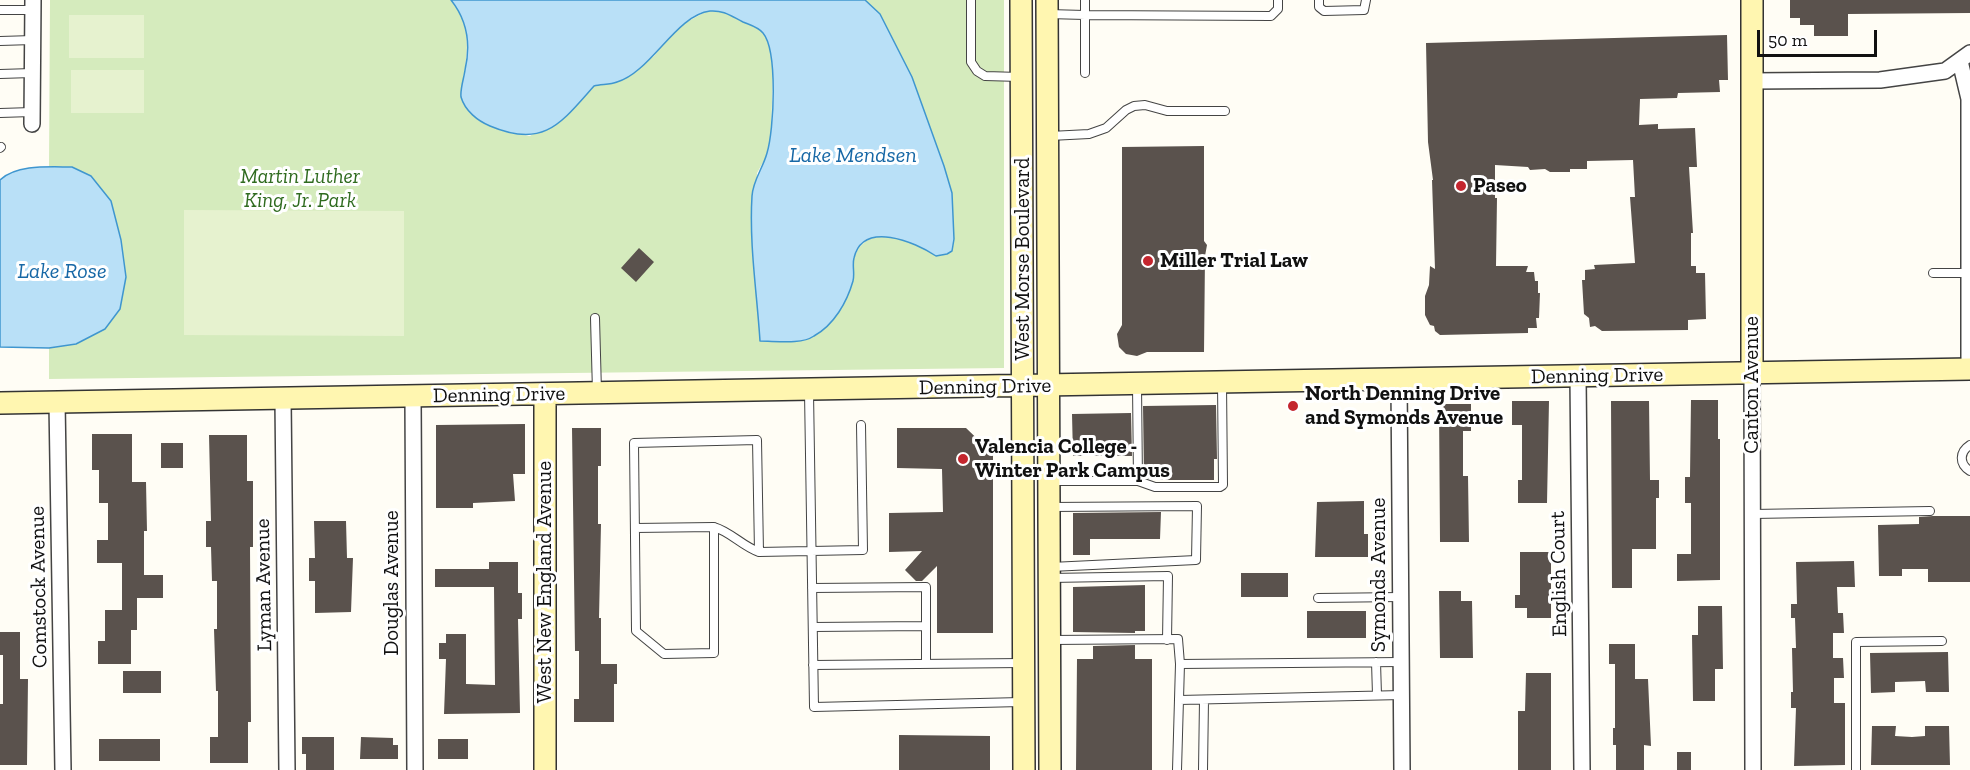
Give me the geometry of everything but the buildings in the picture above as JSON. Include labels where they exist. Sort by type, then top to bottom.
[{"type":"street","name":"West Morse Boulevard","points":[[1021,0],[1024,770]]},
{"type":"street","name":"Canton Avenue","points":[[1752,0],[1753,770]]},
{"type":"street","points":[[32,118],[33,5]]},
{"type":"street","name":"West Morse Boulevard","points":[[1047,7],[1050,770]]},
{"type":"street","points":[[1752,81],[1871,81],[1945,71],[1965,57],[1969,99],[1970,369]]},
{"type":"street","points":[[1022,78],[1047,78]]},
{"type":"street","name":"Denning Drive","points":[[0,403],[1970,369]]},
{"type":"street","name":"English Court","points":[[1578,377],[1582,770]]},
{"type":"street","name":"Symonds Avenue","points":[[1399,380],[1402,770]]},
{"type":"street","name":"West New England Avenue","points":[[545,395],[545,770]]},
{"type":"street","name":"Douglas Avenue","points":[[413,397],[414,770]]},
{"type":"street","name":"Lyman Avenue","points":[[283,399],[287,770]]},
{"type":"street","name":"Comstock Avenue","points":[[57,402],[63,770]]},
{"type":"lane","points":[[971,0],[972,62],[977,71],[985,76],[1022,78]]},
{"type":"lane","points":[[1085,0],[1085,74]]},
{"type":"lane","points":[[1047,7],[1085,15],[1271,16],[1278,9],[1278,0]]},
{"type":"lane","points":[[1319,0],[1319,7],[1324,11],[1358,11],[1364,10],[1366,0]]},
{"type":"lane","points":[[0,10],[33,5]]},
{"type":"lane","points":[[0,41],[33,40]]},
{"type":"lane","points":[[0,74],[32,73]]},
{"type":"lane","points":[[1048,136],[1089,134],[1106,128],[1134,106],[1145,105],[1167,111],[1225,111]]},
{"type":"lane","points":[[0,113],[32,118]]},
{"type":"lane","points":[[1933,273],[1968,273]]},
{"type":"lane","points":[[595,318],[597,394]]},
{"type":"lane","points":[[1049,481],[1138,481],[1155,487],[1220,487],[1223,485],[1222,383]]},
{"type":"lane","points":[[1137,385],[1138,481]]},
{"type":"lane","points":[[809,390],[814,707],[1024,702]]},
{"type":"lane","points":[[635,528],[714,527],[726,531],[748,548],[759,552],[863,550],[861,425]]},
{"type":"lane","points":[[714,527],[714,653],[663,654],[636,631],[634,442],[757,440],[759,552]]},
{"type":"lane","points":[[1970,445],[1966,447],[1962,456],[1964,466],[1970,471]]},
{"type":"lane","points":[[1049,507],[1197,506],[1196,560],[1049,572]]},
{"type":"lane","points":[[1753,513],[1930,511]]},
{"type":"lane","points":[[1049,572],[1168,576],[1167,640]]},
{"type":"lane","points":[[812,588],[926,587],[926,664]]},
{"type":"lane","points":[[1318,598],[1401,597]]},
{"type":"lane","points":[[813,627],[926,627]]},
{"type":"lane","points":[[1049,640],[1178,639],[1180,664],[1177,770]]},
{"type":"lane","points":[[1856,770],[1856,642],[1942,641]]},
{"type":"lane","points":[[1376,662],[1377,695]]},
{"type":"lane","points":[[1180,664],[1401,662]]},
{"type":"lane","points":[[813,665],[1024,663]]},
{"type":"lane","points":[[1179,700],[1402,695]]},
{"type":"lane","points":[[1203,770],[1204,700]]},
{"type":"green space","name":"Martin Luther King, Jr. Park","points":[[50,0],[451,0],[464,23],[466,35],[467,46],[461,96],[483,121],[506,132],[530,136],[583,99],[594,85],[617,82],[654,56],[672,34],[687,22],[707,11],[726,11],[759,28],[765,34],[771,50],[773,68],[771,136],[767,155],[757,173],[753,262],[757,297],[854,279],[855,256],[861,245],[870,239],[892,237],[904,240],[936,256],[954,239],[952,193],[912,77],[880,14],[865,0],[1004,0],[1004,368],[49,379],[49,348],[76,344],[72,167],[49,167]]},
{"type":"green space","points":[[69,15],[144,15],[144,58],[69,58]]},
{"type":"green space","points":[[71,70],[144,70],[144,113],[71,113]]},
{"type":"green space","points":[[184,210],[404,211],[404,336],[184,335]]},
{"type":"water","name":"Lake Mendsen","points":[[451,0],[865,0],[880,14],[912,77],[944,166],[952,193],[954,239],[952,251],[936,256],[903,240],[878,237],[868,240],[859,246],[853,264],[854,278],[847,297],[828,326],[802,341],[760,341],[752,250],[752,196],[769,142],[773,110],[771,56],[763,33],[723,12],[710,11],[698,15],[686,22],[629,76],[614,83],[594,86],[561,121],[538,133],[524,135],[485,124],[473,115],[463,102],[461,91],[468,51],[466,33],[461,16]]},
{"type":"water","name":"Lake Rose","points":[[72,167],[91,176],[111,201],[121,240],[126,277],[120,309],[105,329],[76,344],[49,348],[0,347],[0,180],[15,171],[24,169]]},
{"type":"place","name":"Paseo","points":[[1461,186]]},
{"type":"place","name":"Miller Trial Law","points":[[1148,261]]},
{"type":"place","name":"North Denning Drive and Symonds Avenue","points":[[1293,406]]},
{"type":"place","name":"Valencia College - Winter Park Campus","points":[[963,459]]}]
